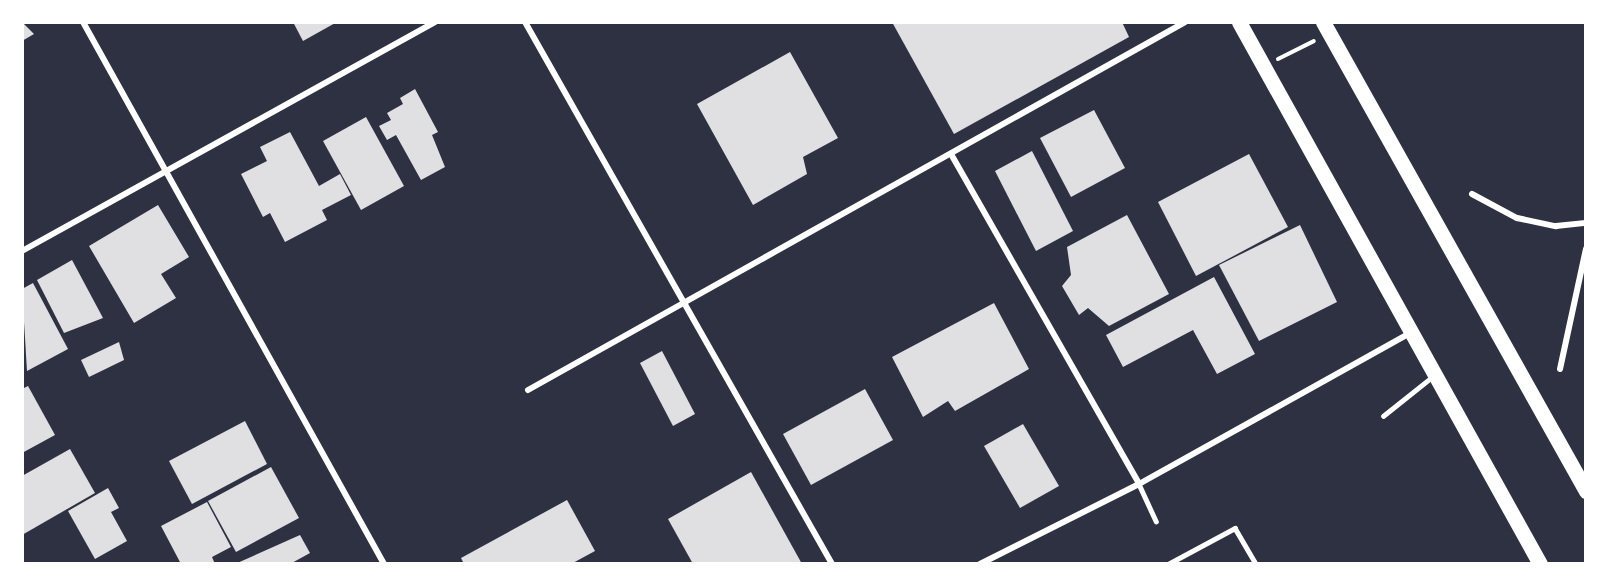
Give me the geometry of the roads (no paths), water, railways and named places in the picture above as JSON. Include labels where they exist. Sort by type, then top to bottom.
[{"type":"main road","points":[[1239,22],[1540,564]]},
{"type":"main road","points":[[1326,28],[1586,491]]},
{"type":"street","points":[[83,22],[384,564]]},
{"type":"street","points":[[22,251],[435,22]]},
{"type":"street","points":[[525,22],[832,564]]},
{"type":"street","points":[[528,390],[1185,22]]},
{"type":"street","points":[[951,154],[1139,484]]},
{"type":"street","points":[[1472,194],[1517,218],[1556,226],[1586,223]]},
{"type":"street","points":[[1560,369],[1586,249]]},
{"type":"street","points":[[980,564],[1139,484],[1412,332]]},
{"type":"lane","points":[[1383,416],[1435,374]]},
{"type":"lane","points":[[1139,484],[1156,521]]},
{"type":"lane","points":[[1168,564],[1235,528],[1256,564]]}]
